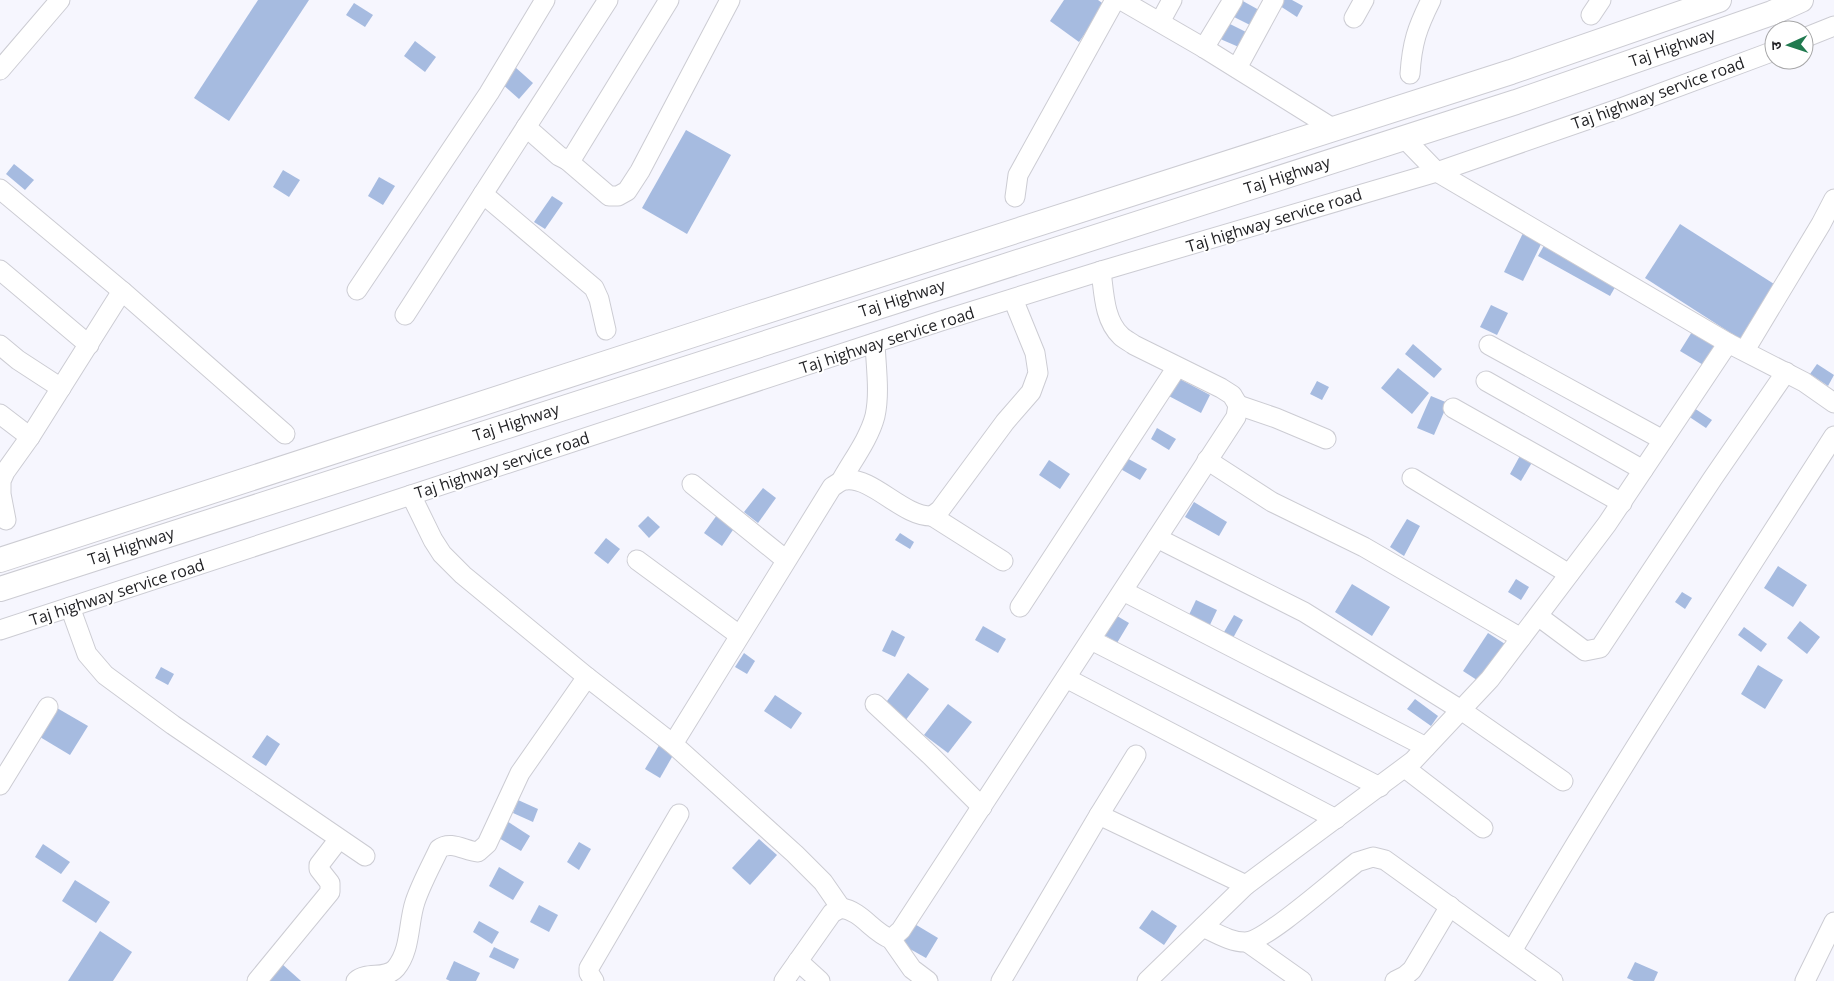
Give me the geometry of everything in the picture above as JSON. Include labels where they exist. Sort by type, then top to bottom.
[{"type":"main road","points":[[0,560],[1511,72],[1719,0]]},
{"type":"main road","name":"Taj Highway","points":[[0,589],[1516,102],[1772,13],[1801,0]]},
{"type":"street","points":[[0,70],[60,0]]},
{"type":"street","points":[[357,290],[489,93],[545,0]]},
{"type":"street","points":[[405,314],[608,0]]},
{"type":"street","points":[[568,160],[574,155],[670,0]]},
{"type":"street","points":[[526,128],[559,156],[568,160],[609,196],[618,196],[627,191],[640,171],[730,0]]},
{"type":"street","points":[[1015,197],[1018,175],[1115,0]]},
{"type":"street","points":[[1121,0],[1204,48],[1334,129]]},
{"type":"street","points":[[1160,22],[1172,0]]},
{"type":"street","points":[[1204,48],[1233,0]]},
{"type":"street","points":[[1237,68],[1274,0]]},
{"type":"street","points":[[1354,18],[1364,0]]},
{"type":"street","points":[[1410,74],[1411,50],[1418,27],[1431,0]]},
{"type":"street","points":[[1814,34],[1834,26]]},
{"type":"street","name":"Taj highway service road","points":[[0,630],[1013,299],[1437,172],[1621,108],[1764,55]]},
{"type":"street","points":[[1404,137],[1437,172],[1736,346],[1786,372],[1834,403]]},
{"type":"street","points":[[0,189],[122,291],[285,434]]},
{"type":"street","points":[[483,194],[594,288],[599,299],[606,330]]},
{"type":"street","points":[[1147,981],[1246,885],[1405,768],[1490,680],[1622,503],[1663,440],[1736,346],[1821,224],[1834,199]]},
{"type":"street","points":[[0,270],[89,345]]},
{"type":"street","points":[[891,939],[901,930],[1236,417],[1238,405],[1232,395],[1134,345],[1121,336],[1111,323],[1106,306],[1101,272]]},
{"type":"street","points":[[6,520],[0,481],[122,291]]},
{"type":"street","points":[[932,516],[940,510],[1031,392],[1038,373],[1035,353],[1013,299]]},
{"type":"street","points":[[841,481],[869,432],[875,416],[877,392],[875,343]]},
{"type":"street","points":[[0,345],[18,360],[61,388]]},
{"type":"street","points":[[1489,345],[1663,440]]},
{"type":"street","points":[[1020,607],[1177,367]]},
{"type":"street","points":[[1538,616],[1585,651],[1594,651],[1600,648],[1786,372]]},
{"type":"street","points":[[1486,381],[1643,470]]},
{"type":"street","points":[[1238,405],[1326,438]]},
{"type":"street","points":[[1452,408],[1622,503]]},
{"type":"street","points":[[0,414],[30,437]]},
{"type":"street","points":[[1512,951],[1562,864],[1622,767],[1834,436]]},
{"type":"street","points":[[1207,460],[1272,502],[1364,547],[1521,638]]},
{"type":"street","points":[[1412,478],[1569,574]]},
{"type":"street","points":[[673,744],[832,487],[841,481],[847,479],[864,484],[918,514],[932,516],[1003,561]]},
{"type":"street","points":[[692,484],[786,560]]},
{"type":"street","points":[[411,495],[426,527],[442,554],[463,575],[587,677],[673,744],[795,854],[823,882],[842,908]]},
{"type":"street","points":[[1157,538],[1304,612],[1461,710],[1562,781]]},
{"type":"street","points":[[637,560],[739,635]]},
{"type":"street","points":[[1123,591],[1426,747]]},
{"type":"street","points":[[70,607],[87,654],[105,675],[173,725],[364,856]]},
{"type":"street","points":[[1091,640],[1380,788]]},
{"type":"street","points":[[356,981],[360,978],[387,974],[395,969],[401,960],[411,927],[415,903],[439,849],[443,846],[453,846],[478,852],[487,844],[520,773],[587,677]]},
{"type":"street","points":[[1066,678],[1336,819]]},
{"type":"street","points":[[875,704],[932,756],[982,807]]},
{"type":"street","points":[[0,785],[48,707]]},
{"type":"street","points":[[1001,981],[1136,755]]},
{"type":"street","points":[[1405,768],[1483,828]]},
{"type":"street","points":[[594,981],[589,973],[589,968],[679,814]]},
{"type":"street","points":[[1099,815],[1246,885]]},
{"type":"street","points":[[257,981],[330,892],[330,883],[318,869],[319,864],[338,839]]},
{"type":"street","points":[[1247,942],[1268,932],[1357,862],[1373,857],[1386,860],[1553,981]]},
{"type":"street","points":[[1395,981],[1415,975],[1450,906]]},
{"type":"street","points":[[784,981],[832,914],[842,908],[852,910],[881,935],[891,939],[912,969],[928,981]]},
{"type":"street","points":[[1805,981],[1834,922]]},
{"type":"street","points":[[1203,927],[1230,939],[1247,942],[1302,981]]},
{"type":"street","points":[[798,961],[820,981]]},
{"type":"building","points":[[258,0],[309,0],[229,121],[194,98]]},
{"type":"building","points":[[1064,0],[1098,0],[1105,5],[1079,42],[1050,21]]},
{"type":"building","points":[[1241,0],[1259,10],[1250,25],[1230,15]]},
{"type":"building","points":[[1279,0],[1292,0],[1303,6],[1297,17],[1277,4]]},
{"type":"building","points":[[354,3],[373,15],[365,27],[346,15]]},
{"type":"building","points":[[1226,22],[1248,33],[1241,48],[1218,38]]},
{"type":"building","points":[[415,41],[436,57],[425,72],[404,56]]},
{"type":"building","points":[[515,67],[533,83],[519,99],[501,83]]},
{"type":"building","points":[[686,130],[731,155],[687,234],[642,208]]},
{"type":"building","points":[[14,164],[34,180],[25,190],[6,174]]},
{"type":"building","points":[[283,170],[300,180],[289,197],[273,187]]},
{"type":"building","points":[[379,177],[395,186],[383,205],[368,196]]},
{"type":"building","points":[[552,196],[563,203],[545,229],[534,222]]},
{"type":"building","points":[[1680,224],[1774,284],[1740,339],[1645,278]]},
{"type":"building","points":[[1525,229],[1544,238],[1523,281],[1504,272]]},
{"type":"building","points":[[1546,242],[1618,282],[1610,296],[1538,256]]},
{"type":"building","points":[[1491,305],[1508,313],[1497,335],[1480,327]]},
{"type":"building","points":[[1695,327],[1719,342],[1705,366],[1680,351]]},
{"type":"building","points":[[1413,344],[1442,369],[1434,378],[1405,354]]},
{"type":"building","points":[[1817,364],[1834,375],[1828,386],[1810,374]]},
{"type":"building","points":[[1398,368],[1429,393],[1412,414],[1381,388]]},
{"type":"building","points":[[1174,376],[1210,395],[1201,413],[1165,394]]},
{"type":"building","points":[[1317,381],[1329,387],[1322,400],[1310,394]]},
{"type":"building","points":[[1431,396],[1448,403],[1434,435],[1417,428]]},
{"type":"building","points":[[1691,406],[1712,420],[1706,428],[1685,414]]},
{"type":"building","points":[[1157,428],[1176,439],[1169,450],[1151,439]]},
{"type":"building","points":[[1522,452],[1534,459],[1521,481],[1510,474]]},
{"type":"building","points":[[1123,456],[1147,469],[1140,480],[1117,467]]},
{"type":"building","points":[[1049,460],[1070,474],[1060,489],[1039,475]]},
{"type":"building","points":[[763,488],[776,498],[758,523],[744,512]]},
{"type":"building","points":[[1194,502],[1227,522],[1219,536],[1185,517]]},
{"type":"building","points":[[717,515],[735,527],[722,546],[704,533]]},
{"type":"building","points":[[648,516],[660,527],[649,538],[638,526]]},
{"type":"building","points":[[1407,519],[1420,526],[1404,556],[1390,547]]},
{"type":"building","points":[[900,533],[914,542],[910,549],[895,540]]},
{"type":"building","points":[[606,538],[620,549],[608,564],[594,553]]},
{"type":"building","points":[[1778,566],[1807,585],[1793,607],[1764,588]]},
{"type":"building","points":[[1516,579],[1529,587],[1521,600],[1508,592]]},
{"type":"building","points":[[1352,584],[1390,607],[1372,636],[1335,612]]},
{"type":"building","points":[[1682,592],[1692,598],[1685,609],[1675,602]]},
{"type":"building","points":[[1196,600],[1217,610],[1208,629],[1187,619]]},
{"type":"building","points":[[1112,613],[1129,623],[1117,643],[1100,632]]},
{"type":"building","points":[[1234,615],[1243,620],[1233,638],[1224,632]]},
{"type":"building","points":[[1800,621],[1820,637],[1807,654],[1787,638]]},
{"type":"building","points":[[983,626],[1006,639],[998,653],[975,640]]},
{"type":"building","points":[[1744,627],[1767,644],[1761,652],[1738,635]]},
{"type":"building","points":[[892,630],[905,637],[895,657],[882,651]]},
{"type":"building","points":[[1488,633],[1505,644],[1480,682],[1463,671]]},
{"type":"building","points":[[744,653],[755,661],[747,674],[735,667]]},
{"type":"building","points":[[1758,665],[1783,680],[1765,709],[1741,694]]},
{"type":"building","points":[[161,667],[174,674],[168,685],[155,678]]},
{"type":"building","points":[[908,673],[929,689],[905,721],[884,705]]},
{"type":"building","points":[[775,695],[802,713],[791,729],[764,711]]},
{"type":"building","points":[[1415,699],[1438,716],[1431,726],[1407,709]]},
{"type":"building","points":[[948,704],[972,722],[948,753],[924,735]]},
{"type":"building","points":[[57,708],[88,726],[70,755],[40,737]]},
{"type":"building","points":[[267,735],[280,744],[266,766],[252,757]]},
{"type":"building","points":[[661,742],[676,750],[660,778],[645,769]]},
{"type":"building","points":[[518,800],[538,809],[533,822],[513,813]]},
{"type":"building","points":[[507,821],[530,836],[521,851],[497,837]]},
{"type":"building","points":[[759,839],[777,855],[750,885],[732,868]]},
{"type":"building","points":[[579,842],[591,849],[579,870],[567,862]]},
{"type":"building","points":[[43,844],[70,862],[61,874],[35,857]]},
{"type":"building","points":[[499,867],[524,882],[513,900],[489,886]]},
{"type":"building","points":[[75,880],[110,902],[96,923],[62,901]]},
{"type":"building","points":[[539,905],[558,915],[549,932],[530,922]]},
{"type":"building","points":[[1152,910],[1177,926],[1164,945],[1139,928]]},
{"type":"building","points":[[479,921],[499,932],[492,944],[473,932]]},
{"type":"building","points":[[913,923],[938,938],[926,958],[901,944]]},
{"type":"building","points":[[100,931],[132,952],[113,981],[68,981]]},
{"type":"building","points":[[494,947],[519,959],[514,969],[489,957]]},
{"type":"building","points":[[454,961],[480,973],[476,981],[450,981],[446,979]]},
{"type":"building","points":[[1635,962],[1658,972],[1654,981],[1634,981],[1627,978]]},
{"type":"building","points":[[282,964],[301,981],[268,981]]}]
